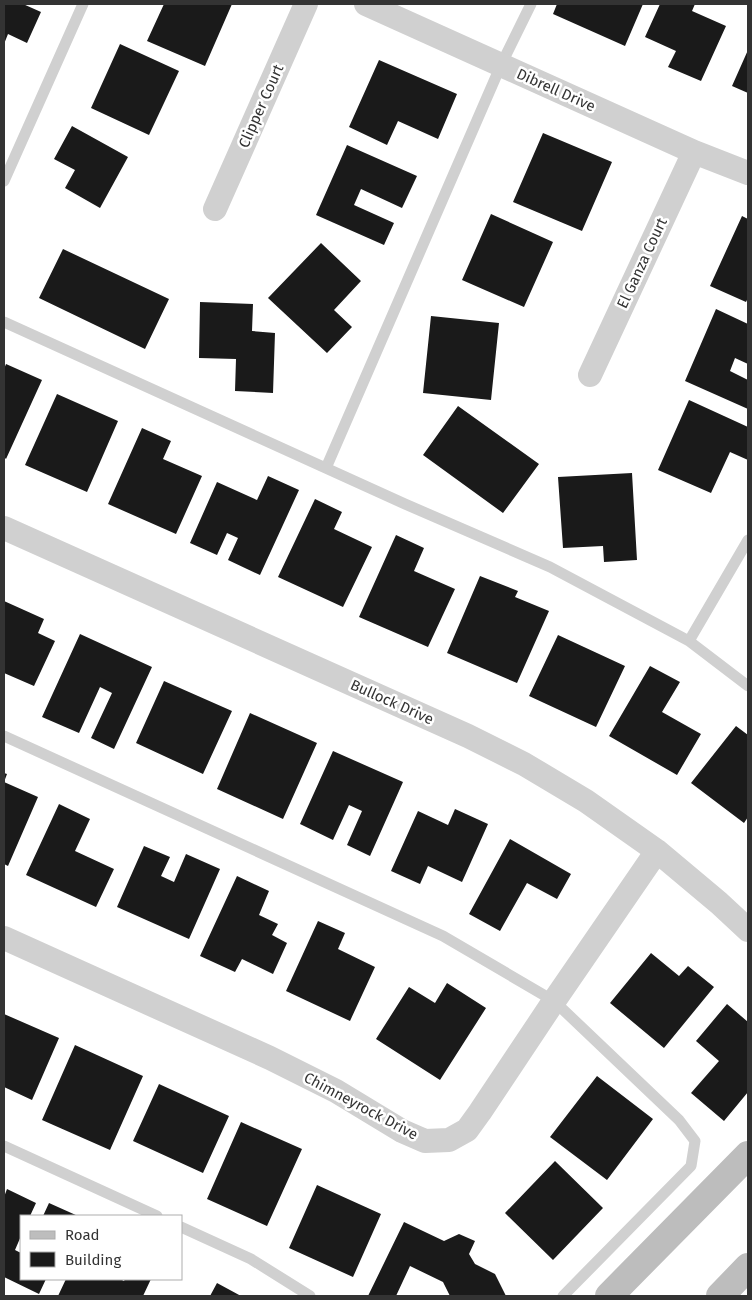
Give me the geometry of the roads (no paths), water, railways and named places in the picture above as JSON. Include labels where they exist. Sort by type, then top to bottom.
[{"type":"main road","points":[[609,1296],[748,1155]]},
{"type":"main road","points":[[720,1296],[748,1267]]},
{"type":"street","name":"Clipper Court","points":[[214,209],[306,4]]},
{"type":"street","name":"Dibrell Drive","points":[[366,4],[694,152],[748,173]]},
{"type":"street","name":"El Ganza Court","points":[[590,374],[694,152]]},
{"type":"street","name":"Bullock Drive","points":[[4,528],[468,736],[524,764],[586,801],[657,851],[748,930]]},
{"type":"street","name":"Chimneyrock Drive","points":[[4,938],[270,1058],[336,1091],[402,1131],[425,1141],[449,1140],[467,1130],[657,851]]},
{"type":"lane","points":[[4,182],[83,4]]},
{"type":"lane","points":[[326,468],[501,65],[531,4]]},
{"type":"lane","points":[[4,322],[550,568],[689,641],[748,686]]},
{"type":"lane","points":[[689,641],[748,540]]},
{"type":"lane","points":[[4,736],[443,936],[554,1001],[679,1120],[695,1141],[691,1166],[563,1296]]},
{"type":"lane","points":[[4,1146],[155,1215]]},
{"type":"lane","points":[[182,1227],[251,1259],[310,1296]]}]
